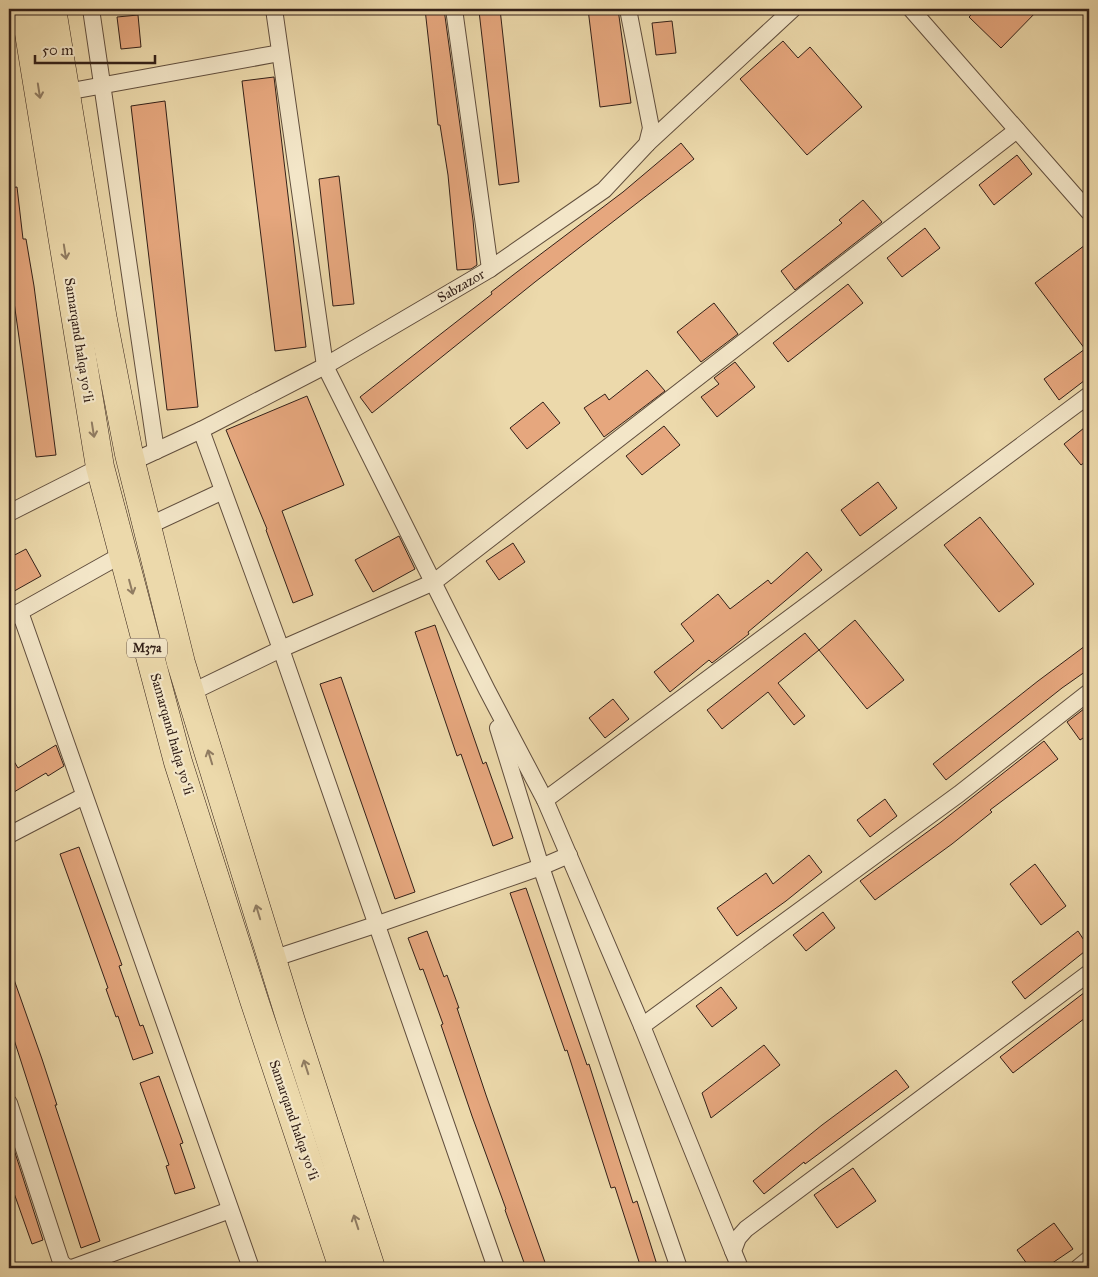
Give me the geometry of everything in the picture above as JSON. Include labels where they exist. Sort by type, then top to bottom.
[{"type":"highway","name":"Samarqand halqa yoʻli","points":[[25,9],[100,467],[178,762],[254,1000],[343,1268]]},
{"type":"highway","name":"Samarqand halqa yoʻli","points":[[52,9],[103,320],[132,462],[181,663],[272,959],[371,1268]]},
{"type":"highway","points":[[152,668],[181,663]]},
{"type":"street","points":[[91,9],[156,451]]},
{"type":"street","points":[[274,9],[325,366],[487,690],[545,800],[642,1026],[740,1268]]},
{"type":"street","points":[[454,9],[490,269]]},
{"type":"street","points":[[628,9],[651,128],[646,144]]},
{"type":"street","name":"Sabzazor","points":[[132,462],[201,430],[325,366],[490,269],[604,190],[646,144],[793,9]]},
{"type":"street","points":[[911,9],[1017,130],[1087,205]]},
{"type":"street","points":[[66,92],[280,53]]},
{"type":"street","points":[[190,693],[281,649],[434,582],[1017,130]]},
{"type":"street","points":[[545,800],[1089,395]]},
{"type":"street","points":[[201,430],[378,924],[496,1268]]},
{"type":"street","points":[[9,513],[100,467]]},
{"type":"street","points":[[148,526],[223,491]]},
{"type":"street","points":[[123,554],[14,615],[84,796],[250,1268]]},
{"type":"street","points":[[487,690],[541,867],[679,1268]]},
{"type":"street","points":[[642,1026],[959,794],[1089,692]]},
{"type":"street","points":[[9,835],[84,796]]},
{"type":"street","points":[[272,959],[541,867],[569,855]]},
{"type":"street","points":[[733,1251],[738,1238],[746,1229],[1089,975]]},
{"type":"street","points":[[9,1102],[61,1262],[66,1266],[72,1268],[230,1210]]},
{"type":"street","points":[[1078,1268],[1089,1259]]},
{"type":"building","points":[[425,9],[444,9],[473,220],[477,265],[471,269],[457,270],[448,175],[440,125],[438,125]]},
{"type":"building","points":[[500,9],[519,182],[499,185],[479,11]]},
{"type":"building","points":[[588,9],[618,9],[631,103],[600,107]]},
{"type":"building","points":[[977,9],[1039,9],[1001,48],[969,17]]},
{"type":"building","points":[[138,15],[141,47],[121,49],[117,17]]},
{"type":"building","points":[[672,21],[676,53],[656,55],[652,23]]},
{"type":"building","points":[[783,41],[798,58],[810,47],[862,107],[807,155],[740,79]]},
{"type":"building","points":[[274,77],[306,347],[275,351],[242,81]]},
{"type":"building","points":[[165,101],[198,407],[167,410],[131,106]]},
{"type":"building","points":[[681,143],[694,159],[535,282],[372,413],[360,397],[492,294],[491,292],[623,192]]},
{"type":"building","points":[[1017,155],[1032,174],[994,205],[979,185]]},
{"type":"building","points":[[339,176],[354,304],[333,306],[319,179]]},
{"type":"building","points":[[17,187],[23,239],[26,239],[34,286],[56,455],[36,457],[9,267],[9,188]]},
{"type":"building","points":[[863,200],[882,222],[795,290],[781,271],[842,223],[839,220]]},
{"type":"building","points":[[925,228],[940,248],[902,277],[887,258]]},
{"type":"building","points":[[1089,242],[1089,377],[1059,400],[1044,379],[1085,349],[1035,283]]},
{"type":"building","points":[[848,284],[863,303],[788,362],[773,343]]},
{"type":"building","points":[[714,303],[738,334],[701,362],[677,332]]},
{"type":"building","points":[[735,362],[755,387],[717,417],[701,397],[719,384],[714,378]]},
{"type":"building","points":[[647,370],[665,391],[604,437],[584,408],[605,394],[609,400]]},
{"type":"building","points":[[307,396],[344,485],[282,511],[313,595],[293,603],[267,529],[226,430]]},
{"type":"building","points":[[543,402],[560,423],[527,449],[510,428]]},
{"type":"building","points":[[1089,424],[1089,459],[1081,465],[1064,444]]},
{"type":"building","points":[[664,426],[680,445],[642,475],[626,456]]},
{"type":"building","points":[[878,482],[897,508],[860,536],[841,510]]},
{"type":"building","points":[[980,517],[1034,584],[999,612],[944,545]]},
{"type":"building","points":[[399,536],[415,569],[373,592],[355,560]]},
{"type":"building","points":[[513,543],[525,562],[499,580],[486,561]]},
{"type":"building","points":[[26,549],[41,576],[9,594],[9,558]]},
{"type":"building","points":[[807,552],[822,570],[748,632],[749,634],[712,663],[709,660],[670,692],[654,672],[694,641],[681,624],[718,594],[730,609],[768,580],[771,584]]},
{"type":"building","points":[[855,620],[904,680],[867,709],[819,650]]},
{"type":"building","points":[[435,625],[483,764],[486,762],[513,838],[493,846],[461,754],[457,756],[415,632]]},
{"type":"building","points":[[805,633],[819,650],[778,683],[805,716],[794,725],[768,692],[722,729],[707,710]]},
{"type":"building","points":[[1089,643],[1089,669],[1062,688],[946,780],[933,764]]},
{"type":"building","points":[[341,677],[415,892],[395,899],[320,684]]},
{"type":"building","points":[[613,699],[629,719],[605,738],[589,718]]},
{"type":"building","points":[[1089,705],[1089,734],[1080,740],[1067,722]]},
{"type":"building","points":[[1044,741],[1058,759],[990,810],[992,812],[952,844],[875,900],[860,881],[941,822]]},
{"type":"building","points":[[56,745],[64,766],[48,776],[46,773],[9,795],[9,753],[18,768]]},
{"type":"building","points":[[885,799],[897,816],[870,837],[857,820]]},
{"type":"building","points":[[79,847],[122,965],[119,966],[140,1026],[143,1025],[153,1053],[133,1060],[118,1016],[116,1017],[106,989],[108,988],[60,854]]},
{"type":"building","points":[[809,855],[822,872],[786,901],[737,936],[717,908],[766,873],[773,884]]},
{"type":"building","points":[[1035,864],[1066,906],[1041,925],[1010,884]]},
{"type":"building","points":[[526,888],[587,1065],[589,1064],[633,1203],[637,1201],[658,1268],[641,1268],[615,1187],[611,1188],[567,1050],[565,1051],[510,893]]},
{"type":"building","points":[[823,912],[835,928],[806,951],[793,935]]},
{"type":"building","points":[[427,931],[444,977],[447,975],[459,1008],[457,1008],[486,1095],[547,1268],[526,1268],[441,1025],[443,1024],[423,969],[420,970],[408,938]]},
{"type":"building","points":[[1078,931],[1089,948],[1025,999],[1012,982]]},
{"type":"building","points":[[9,971],[11,971],[42,1059],[57,1105],[55,1105],[100,1241],[81,1248],[9,1024]]},
{"type":"building","points":[[721,987],[737,1008],[712,1027],[696,1006]]},
{"type":"building","points":[[1089,989],[1089,1015],[1013,1073],[1000,1057]]},
{"type":"building","points":[[764,1045],[780,1065],[711,1118],[702,1093]]},
{"type":"building","points":[[896,1070],[909,1087],[805,1164],[804,1162],[764,1194],[753,1181],[822,1125]]},
{"type":"building","points":[[159,1076],[183,1143],[180,1144],[195,1188],[175,1194],[166,1166],[169,1165],[140,1083]]},
{"type":"building","points":[[9,1134],[43,1240],[32,1244],[9,1179]]},
{"type":"building","points":[[853,1168],[876,1201],[837,1228],[814,1195]]},
{"type":"building","points":[[1054,1223],[1073,1249],[1045,1268],[1030,1268],[1017,1250]]}]
